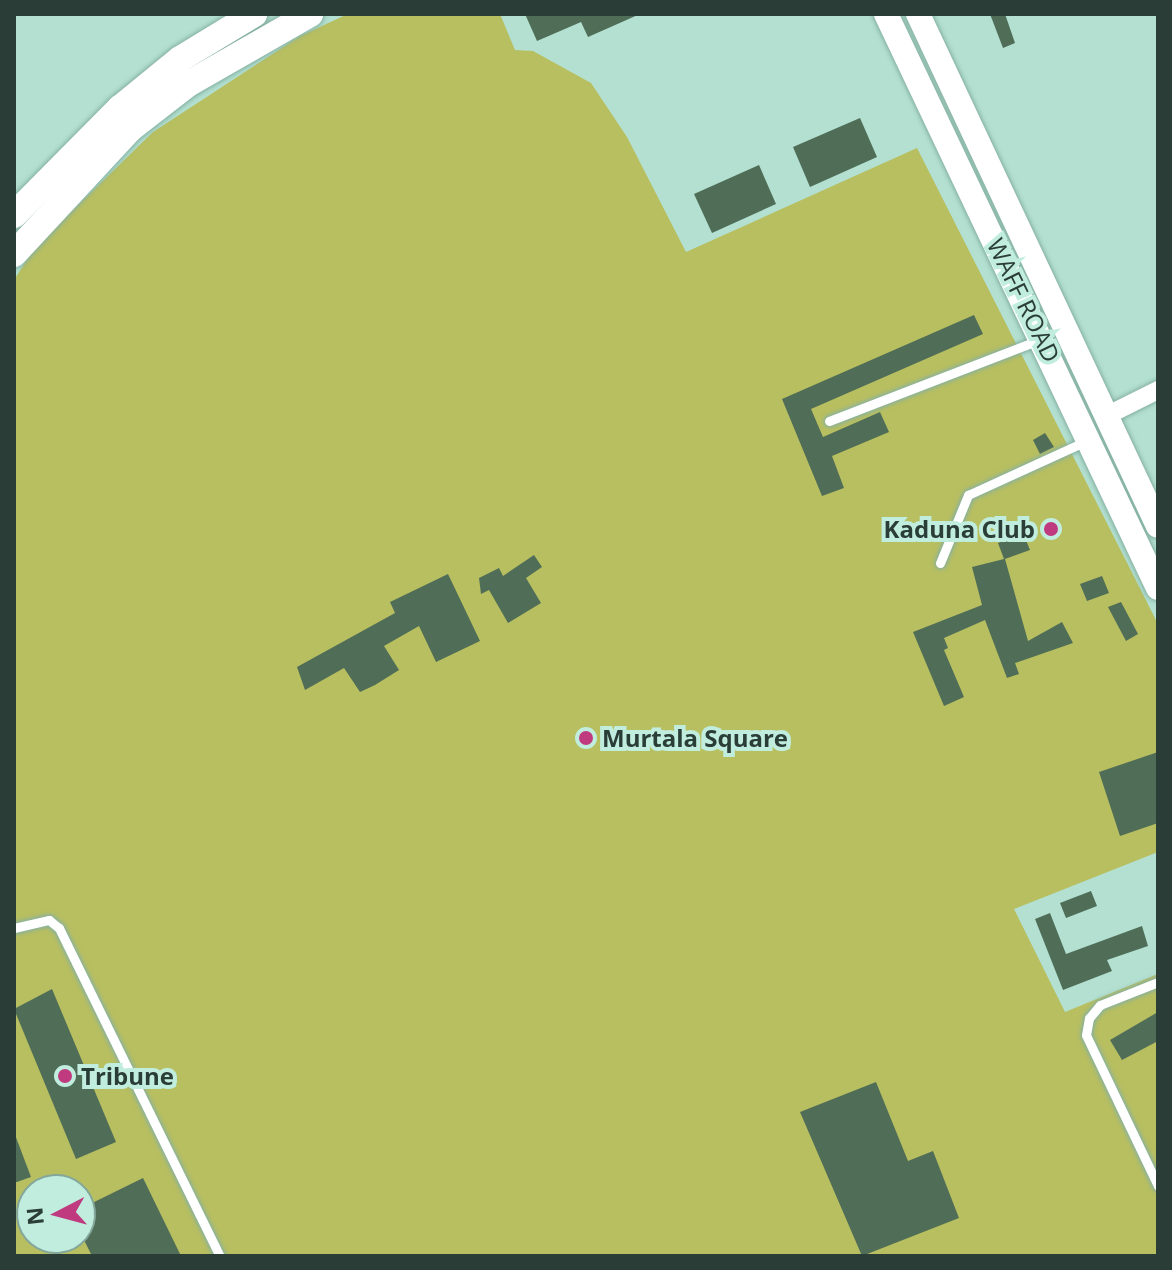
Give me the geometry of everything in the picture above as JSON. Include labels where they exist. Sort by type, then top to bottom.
[{"type":"main road","points":[[14,215],[120,108],[180,59],[254,14]]},
{"type":"main road","points":[[14,254],[130,129],[188,84],[310,14]]},
{"type":"street","name":"WAFF ROAD","points":[[886,14],[1091,438],[1158,588]]},
{"type":"street","name":"WAFF ROAD","points":[[918,14],[1158,526]]},
{"type":"street","points":[[1108,415],[1158,390]]},
{"type":"lane","points":[[829,421],[1042,339]]},
{"type":"lane","points":[[940,563],[968,495],[1091,438]]},
{"type":"lane","points":[[14,928],[49,920],[59,928],[220,1256]]},
{"type":"lane","points":[[1158,982],[1100,1005],[1089,1018],[1086,1035],[1158,1186]]},
{"type":"green space","name":"Murtala Square","points":[[348,14],[500,14],[515,50],[533,51],[591,83],[627,137],[686,252],[917,148],[1158,624],[1158,852],[1014,909],[1065,1012],[1158,974],[1158,1256],[14,1256],[14,280],[35,247],[153,132],[300,36]]},
{"type":"building","points":[[525,14],[640,14],[588,37],[581,22],[537,41]]},
{"type":"building","points":[[990,14],[1005,14],[1015,43],[1003,48]]},
{"type":"building","points":[[860,118],[877,157],[810,187],[793,147]]},
{"type":"building","points":[[759,165],[776,204],[712,233],[694,194]]},
{"type":"building","points":[[974,315],[983,334],[811,409],[823,437],[880,412],[889,432],[832,456],[844,488],[822,496],[782,399]]},
{"type":"building","points":[[1045,433],[1054,447],[1040,454],[1033,440]]},
{"type":"building","points":[[1023,533],[1030,550],[1005,559],[1028,641],[1062,622],[1073,643],[1015,663],[1019,674],[1007,678],[985,620],[944,638],[948,648],[944,650],[964,697],[944,706],[913,632],[982,605],[972,567],[1004,559],[998,543]]},
{"type":"building","points":[[534,555],[542,567],[526,578],[541,603],[508,623],[489,590],[481,594],[479,578],[499,568],[503,576]]},
{"type":"building","points":[[448,574],[480,641],[436,662],[419,626],[384,646],[399,670],[375,685],[360,692],[344,668],[305,690],[297,667],[395,613],[390,602]]},
{"type":"building","points":[[1102,576],[1109,593],[1087,601],[1080,584]]},
{"type":"building","points":[[1121,602],[1138,634],[1126,641],[1108,607]]},
{"type":"building","points":[[1158,752],[1158,823],[1120,836],[1099,772]]},
{"type":"building","points":[[1091,891],[1097,906],[1066,918],[1060,903]]},
{"type":"building","points":[[1050,913],[1066,954],[1142,926],[1148,946],[1107,960],[1112,971],[1063,990],[1035,919]]},
{"type":"building","name":"Tribune","points":[[52,989],[116,1142],[76,1159],[14,1009]]},
{"type":"building","points":[[1158,1012],[1158,1041],[1122,1060],[1110,1040]]},
{"type":"building","points":[[876,1082],[908,1161],[933,1151],[959,1218],[862,1256],[800,1112]]},
{"type":"building","points":[[14,1132],[30,1174],[16,1174],[14,1183]]},
{"type":"building","points":[[143,1178],[181,1256],[92,1256],[96,1254],[96,1201]]},
{"type":"place","name":"Kaduna Club","points":[[1051,529]]},
{"type":"place","name":"Murtala Square","points":[[586,738]]},
{"type":"place","name":"Tribune","points":[[65,1076]]}]
